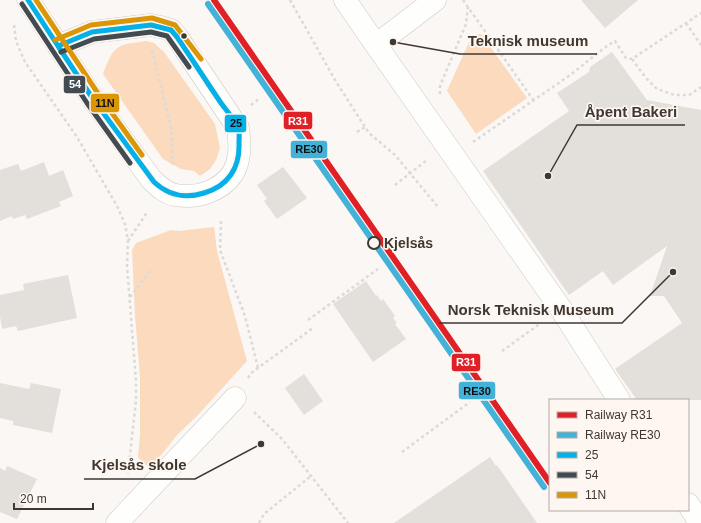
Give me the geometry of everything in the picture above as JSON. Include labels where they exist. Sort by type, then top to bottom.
[{"type":"street","points":[[28,0],[58,46],[93,99],[151,180],[161,189],[175,195],[206,194],[221,185],[233,173],[238,158],[240,142],[238,128],[171,30],[162,26],[146,26],[92,32],[58,46]]},
{"type":"street","points":[[345,0],[561,309],[619,399]]},
{"type":"street","points":[[376,45],[435,0]]},
{"type":"street","points":[[117,523],[235,398]]},
{"type":"street","points":[[689,506],[700,523]]},
{"type":"path","points":[[290,0],[335,80],[365,128],[396,155],[438,207]]},
{"type":"path","points":[[463,0],[534,100]]},
{"type":"path","points":[[441,98],[440,86],[466,24],[468,7]]},
{"type":"path","points":[[471,144],[580,69],[594,56],[615,41],[626,58],[632,59],[701,13]]},
{"type":"path","points":[[14,19],[14,33],[16,42],[25,62],[77,137],[117,206],[125,224],[128,241],[127,266],[136,381],[136,400],[127,481]]},
{"type":"path","points":[[686,23],[701,45]]},
{"type":"path","points":[[146,26],[171,128],[175,195]]},
{"type":"path","points":[[632,59],[646,78],[657,89],[674,95],[688,94],[701,87]]},
{"type":"path","points":[[357,132],[365,128]]},
{"type":"path","points":[[395,185],[415,169]]},
{"type":"path","points":[[128,241],[148,210]]},
{"type":"path","points":[[221,221],[220,250],[245,316],[258,368]]},
{"type":"path","points":[[308,320],[378,269]]},
{"type":"path","points":[[129,297],[151,270]]},
{"type":"path","points":[[314,328],[251,373],[235,398],[260,416],[282,439],[348,523]]},
{"type":"path","points":[[502,351],[528,333]]},
{"type":"path","points":[[402,452],[470,402]]},
{"type":"path","points":[[259,523],[264,514],[311,476]]},
{"type":"shaded area","points":[[478,34],[481,34],[527,98],[476,134],[447,91],[469,42]]},
{"type":"shaded area","points":[[146,41],[154,43],[164,52],[215,124],[220,148],[216,160],[210,169],[200,176],[194,171],[181,169],[163,159],[103,74],[110,57],[117,48],[128,44]]},
{"type":"shaded area","points":[[214,227],[217,251],[247,361],[149,467],[138,457],[140,435],[140,377],[132,250],[136,243],[171,230],[179,231]]},
{"type":"building","points":[[581,0],[638,0],[605,28]]},
{"type":"building","points":[[612,52],[647,100],[701,110],[701,400],[636,399],[615,369],[682,323],[664,296],[650,296],[667,246],[613,285],[603,271],[569,295],[483,171],[569,111],[557,93],[589,72],[590,67]]},
{"type":"building","points":[[44,162],[49,176],[63,170],[73,196],[59,202],[61,206],[27,219],[25,215],[13,219],[12,216],[0,221],[0,170],[18,164],[21,171]]},
{"type":"building","points":[[283,167],[307,198],[277,219],[264,201],[267,199],[257,185]]},
{"type":"building","points":[[68,275],[77,318],[18,331],[16,326],[2,329],[0,316],[0,295],[24,290],[23,284]]},
{"type":"building","name":"Kjelsås","points":[[366,281],[376,296],[377,295],[381,301],[383,299],[395,316],[393,318],[397,323],[395,324],[406,339],[373,362],[333,304]]},
{"type":"building","points":[[304,374],[323,401],[304,415],[285,388]]},
{"type":"building","points":[[0,383],[29,389],[31,383],[61,389],[52,433],[13,425],[13,421],[0,418]]},
{"type":"building","points":[[490,457],[537,523],[394,523]]},
{"type":"building","points":[[7,466],[37,479],[17,519],[0,512],[0,468],[5,471]]},
{"type":"rail line","name":"R31","points":[[214,0],[549,482]]},
{"type":"rail line","name":"RE30","points":[[208,4],[544,487]]},
{"type":"transit line","name":"25","points":[[28,0],[58,46]]},
{"type":"transit line","name":"11N","points":[[36,0],[99,95],[142,155]]},
{"type":"transit line","name":"54","points":[[22,4],[87,103],[130,163]]},
{"type":"transit line","name":"11N","points":[[55,40],[91,25],[152,18],[175,25],[201,59]]},
{"type":"transit line","name":"25","points":[[151,25],[171,30],[177,37],[221,103],[233,118],[239,130],[239,152],[235,168],[231,175],[220,186],[204,193],[190,196],[177,195],[165,190],[154,182],[93,99],[58,46],[92,32],[151,25]]},
{"type":"transit line","name":"54","points":[[61,52],[94,39],[151,32],[167,36],[189,67]]},
{"type":"place","name":"Teknisk museum","points":[[393,42]]},
{"type":"place","name":"Åpent Bakeri","points":[[548,176]]},
{"type":"place","name":"Kjelsås","points":[[374,243]]},
{"type":"place","name":"Norsk Teknisk Museum","points":[[673,272]]},
{"type":"place","name":"Kjelsås skole","points":[[261,444]]}]
